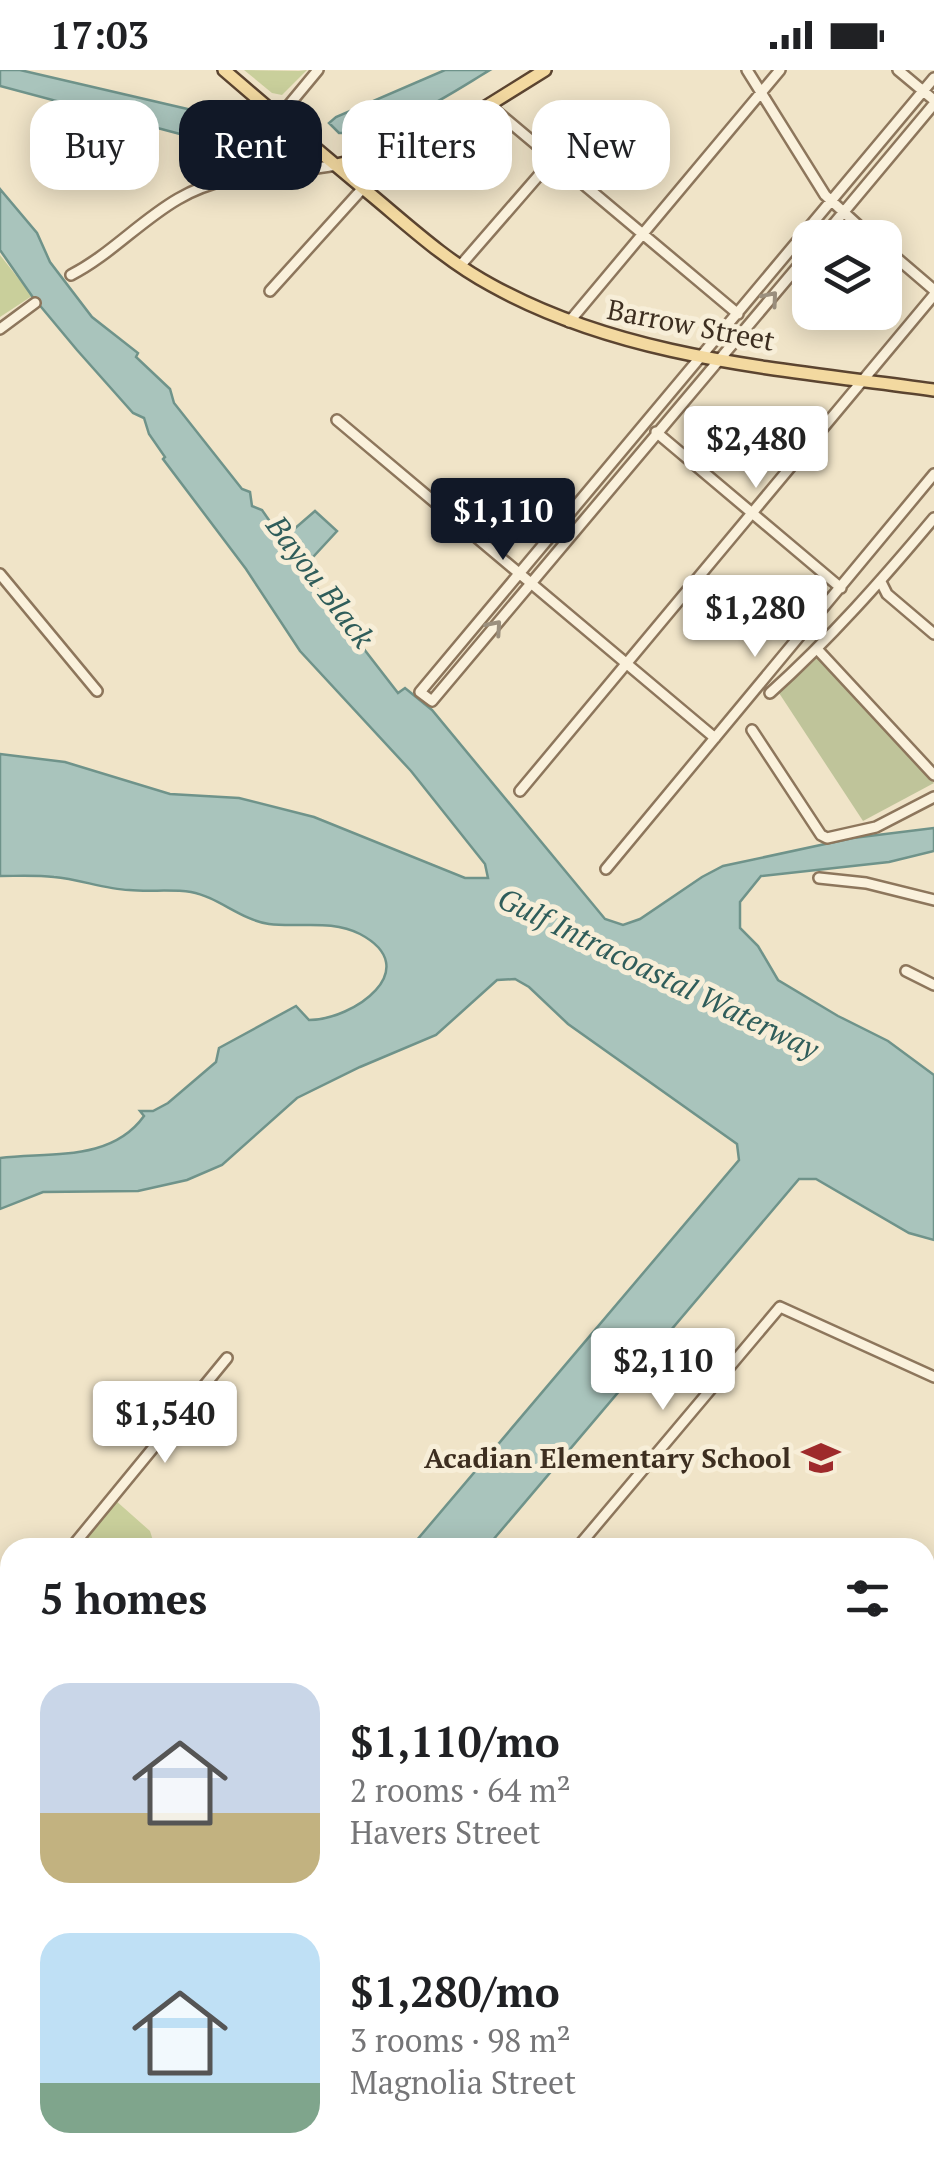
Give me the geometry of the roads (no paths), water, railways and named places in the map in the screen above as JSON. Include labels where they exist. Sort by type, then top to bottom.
[{"type":"main road","name":"Barrow Street","points":[[224,70],[260,100]]},
{"type":"main road","points":[[497,100],[546,70]]},
{"type":"main road","name":"Barrow Street","points":[[322,153],[342,170]]},
{"type":"main road","points":[[336,165],[342,164]]},
{"type":"main road","name":"Barrow Street","points":[[365,190],[460,266],[532,307],[569,322],[643,346],[934,390]]},
{"type":"street","points":[[293,100],[318,70]]},
{"type":"street","points":[[747,70],[831,201],[851,220]]},
{"type":"street","points":[[569,322],[780,70]]},
{"type":"street","points":[[836,220],[934,102],[898,70]]},
{"type":"street","points":[[792,273],[432,702],[420,692],[934,78]]},
{"type":"street","points":[[512,124],[532,141]]},
{"type":"street","points":[[71,275],[178,199],[206,186],[253,175],[336,165]]},
{"type":"street","points":[[460,266],[532,183]]},
{"type":"street","points":[[270,292],[360,190]]},
{"type":"street","points":[[590,190],[738,314]]},
{"type":"street","points":[[520,791],[934,292],[902,263]]},
{"type":"street","points":[[0,326],[35,303]]},
{"type":"street","points":[[337,420],[715,738]]},
{"type":"street","points":[[646,424],[841,588]]},
{"type":"street","points":[[606,869],[934,474]]},
{"type":"street","points":[[770,693],[818,650],[934,518]]},
{"type":"street","points":[[0,574],[96,691]]},
{"type":"street","points":[[881,582],[887,594],[934,634]]},
{"type":"street","points":[[818,650],[934,775]]},
{"type":"street","points":[[752,730],[821,835],[831,838],[858,834],[934,797]]},
{"type":"street","points":[[820,878],[866,883],[934,900]]},
{"type":"street","points":[[906,971],[934,982]]},
{"type":"street","points":[[585,1538],[780,1307],[934,1376]]},
{"type":"street","points":[[79,1538],[227,1358]]},
{"type":"water","points":[[0,70],[20,70],[149,100],[52,100],[0,86]]},
{"type":"water","points":[[445,70],[490,70],[440,100],[375,100]]},
{"type":"water","points":[[159,102],[179,107],[179,134],[159,128]]},
{"type":"water","points":[[342,114],[342,133],[329,123]]},
{"type":"water","name":"Gulf Intracoastal Waterway","points":[[0,189],[37,233],[50,262],[92,317],[138,353],[136,357],[170,389],[174,403],[242,489],[250,492],[252,506],[262,510],[278,533],[285,537],[315,511],[337,531],[302,569],[398,693],[405,688],[432,710],[605,919],[623,925],[640,919],[723,866],[853,838],[934,828],[934,851],[889,862],[761,876],[740,902],[740,928],[758,946],[778,980],[888,1041],[934,1075],[934,1240],[909,1233],[816,1179],[799,1179],[495,1538],[419,1538],[739,1160],[737,1144],[568,1024],[529,987],[515,979],[497,980],[436,1035],[297,1098],[222,1165],[187,1180],[138,1191],[43,1192],[0,1209],[0,1158],[78,1152],[115,1141],[144,1116],[140,1111],[153,1111],[168,1103],[216,1062],[219,1048],[296,1006],[309,1020],[345,1011],[376,990],[384,977],[386,962],[379,948],[349,929],[259,922],[191,892],[120,889],[47,876],[0,876],[0,754],[65,762],[170,794],[239,798],[314,817],[465,878],[488,878],[485,864],[411,771],[300,651],[246,569],[163,459],[144,418],[133,413],[77,350],[0,250]]},
{"type":"place","name":"Acadian Elementary School","points":[[821,1458]]},
{"type":"water label","name":"Bayou Black","points":[[320,582]]}]
